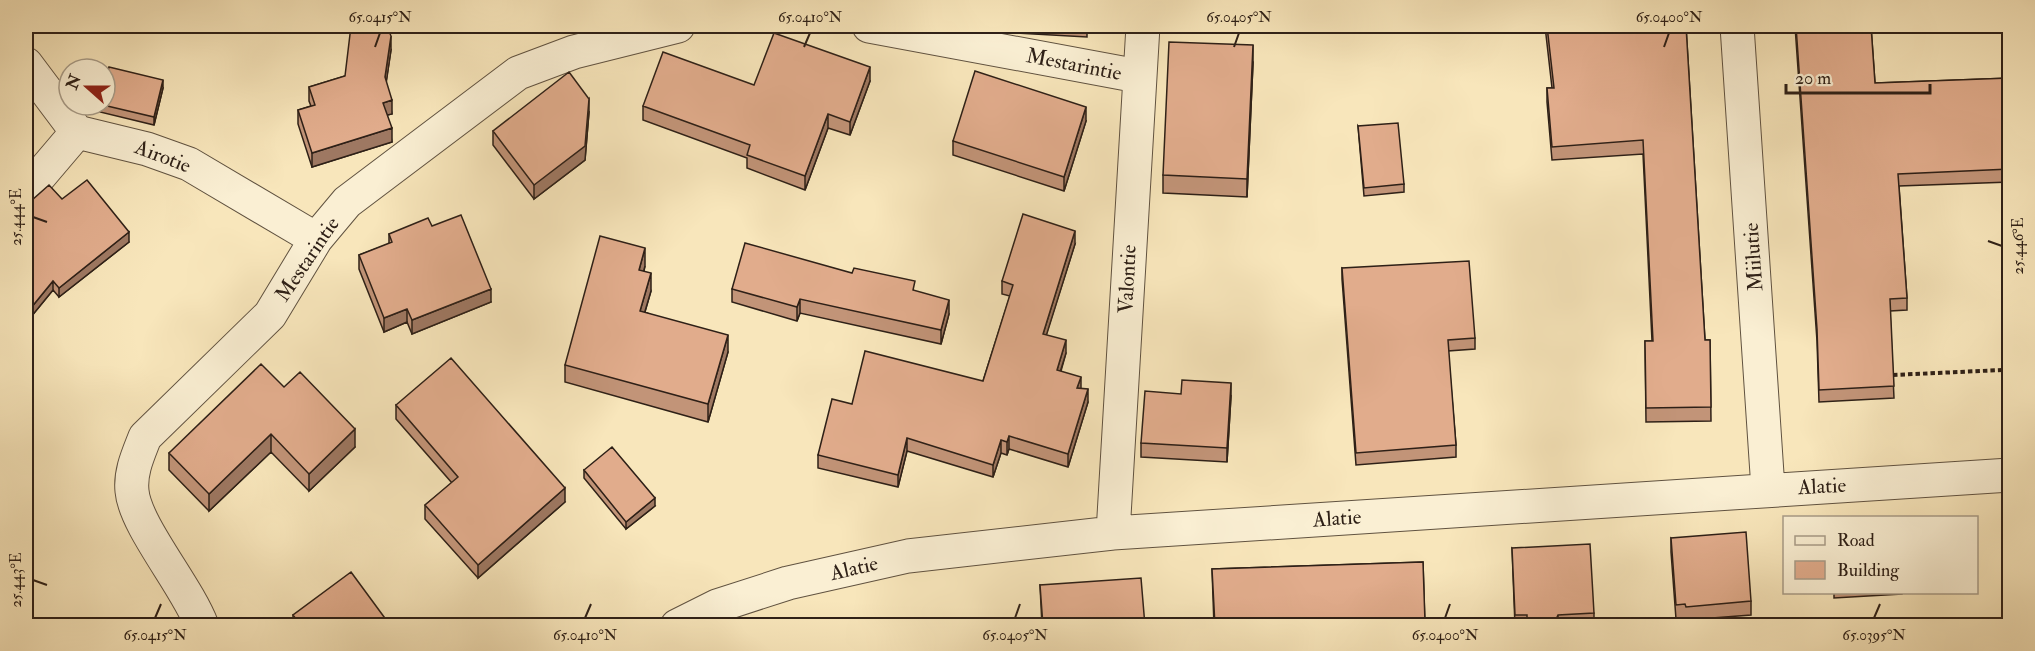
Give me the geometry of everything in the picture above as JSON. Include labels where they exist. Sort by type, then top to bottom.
[{"type":"street","name":"Mestarintie","points":[[202,626],[193,602],[134,508],[131,488],[134,464],[145,437],[270,315],[316,239],[347,202],[518,73],[574,52],[678,26]]},
{"type":"street","name":"Mestarintie","points":[[869,26],[1138,76]]},
{"type":"street","name":"Valontie","points":[[1113,533],[1138,76],[1143,26]]},
{"type":"street","name":"Miilutie","points":[[1737,26],[1768,489]]},
{"type":"street","points":[[26,64],[77,132],[26,192]]},
{"type":"street","name":"Airotie","points":[[77,132],[126,142],[189,164],[316,239]]},
{"type":"street","name":"Alatie","points":[[676,626],[717,606],[788,583],[908,556],[1113,533],[2010,475]]},
{"type":"path","points":[[1893,375],[2002,370]]},
{"type":"building","points":[[351,26],[387,26],[391,36],[385,77],[392,100],[383,103],[392,128],[312,153],[298,110],[315,105],[309,87],[345,76]]},
{"type":"building","points":[[1547,26],[1686,26],[1705,340],[1710,340],[1711,407],[1646,408],[1645,341],[1653,341],[1643,140],[1552,147],[1547,88],[1554,88]]},
{"type":"building","points":[[1796,26],[1871,26],[1875,83],[2010,78],[2010,169],[1898,174],[1907,298],[1890,299],[1894,386],[1819,390],[1817,329]]},
{"type":"building","points":[[774,33],[870,67],[850,122],[828,114],[805,176],[747,155],[750,145],[643,106],[663,52],[754,85]]},
{"type":"building","points":[[1169,42],[1253,45],[1247,179],[1163,175]]},
{"type":"building","points":[[117,69],[163,80],[154,117],[117,108]]},
{"type":"building","points":[[975,71],[1086,107],[1064,177],[953,141]]},
{"type":"building","points":[[569,72],[589,99],[585,146],[534,185],[493,131]]},
{"type":"building","points":[[1398,123],[1404,184],[1364,188],[1358,126]]},
{"type":"building","points":[[87,180],[129,232],[59,288],[53,281],[26,314],[26,201],[32,200],[49,185],[62,199]]},
{"type":"building","points":[[2008,185],[2010,185],[2009,240]]},
{"type":"building","points":[[1023,214],[1075,231],[1043,334],[1066,340],[1057,370],[1081,377],[1077,388],[1088,389],[1068,454],[1009,436],[1007,442],[1001,440],[993,465],[907,438],[898,475],[818,455],[832,399],[852,404],[865,351],[983,381],[1013,285],[1002,281]]},
{"type":"building","points":[[461,215],[491,289],[412,320],[407,309],[384,318],[359,255],[392,242],[389,234],[428,218],[432,226]]},
{"type":"building","points":[[600,236],[645,248],[639,270],[651,273],[640,311],[728,335],[708,404],[565,365]]},
{"type":"building","points":[[745,243],[852,273],[854,268],[915,281],[913,290],[949,300],[941,330],[800,299],[797,307],[732,289]]},
{"type":"building","points":[[1469,261],[1475,338],[1448,340],[1456,445],[1356,453],[1342,268]]},
{"type":"building","points":[[451,358],[565,488],[478,565],[425,505],[458,477],[396,405]]},
{"type":"building","points":[[261,364],[284,387],[300,372],[355,429],[309,474],[271,434],[209,494],[169,453]]},
{"type":"building","points":[[1182,380],[1231,383],[1227,448],[1141,443],[1145,391],[1181,394]]},
{"type":"building","points":[[612,447],[655,498],[626,522],[584,470]]},
{"type":"building","points":[[1746,532],[1751,601],[1686,607],[1685,604],[1676,605],[1671,538]]},
{"type":"building","points":[[1590,544],[1594,613],[1558,615],[1553,626],[1527,626],[1527,615],[1515,615],[1512,548]]},
{"type":"building","points":[[1423,562],[1425,622],[1393,623],[1393,626],[1215,626],[1212,569]]},
{"type":"building","points":[[351,572],[387,621],[381,626],[301,626],[293,615]]},
{"type":"building","points":[[1141,578],[1145,626],[1043,626],[1040,585]]}]
